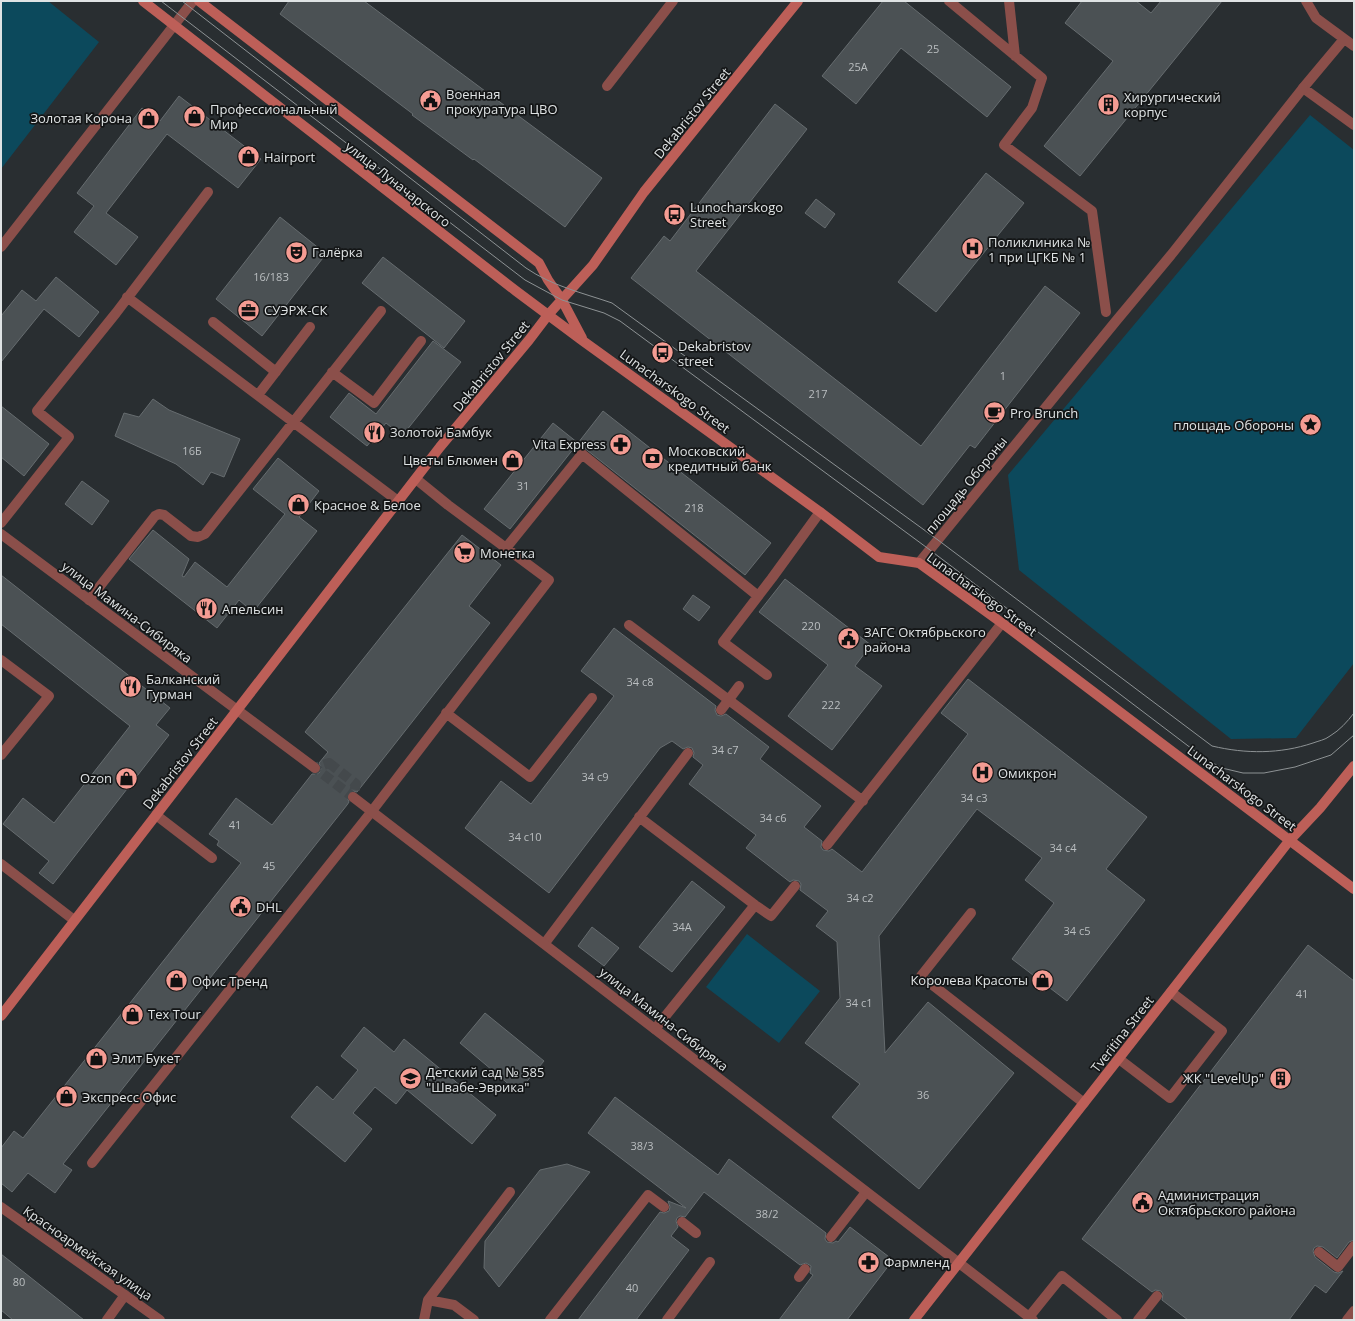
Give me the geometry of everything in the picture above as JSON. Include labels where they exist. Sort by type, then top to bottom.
[{"type":"main road","name":"улица Луначарского","points":[[143,1],[583,341]]},
{"type":"main road","name":"улица Луначарского","points":[[199,1],[539,263],[548,280],[562,300]]},
{"type":"main road","name":"Dekabristov Street","points":[[1,1016],[398,501],[548,315],[593,265],[644,192],[798,1]]},
{"type":"main road","name":"Lunacharskogo Street","points":[[562,300],[583,341],[820,512],[879,557],[919,563],[1002,623],[1354,889]]},
{"type":"main road","name":"Tveritina Street","points":[[914,1320],[1289,841],[1320,808],[1354,766]]},
{"type":"street","points":[[1,247],[194,1]]},
{"type":"street","points":[[607,86],[673,1]]},
{"type":"street","points":[[949,1],[1042,78],[1032,108],[1004,145],[1092,211],[1106,312]]},
{"type":"street","points":[[1009,1],[1015,56]]},
{"type":"street","points":[[1306,1],[1316,18],[1354,46]]},
{"type":"street","name":"площадь Обороны","points":[[919,563],[1116,320],[1171,255],[1303,88],[1344,39]]},
{"type":"street","points":[[1303,88],[1354,125]]},
{"type":"street","points":[[1,523],[69,437],[37,411],[208,192]]},
{"type":"street","points":[[127,297],[398,501]]},
{"type":"street","points":[[89,600],[155,516],[159,514],[164,515],[191,536],[198,538],[205,534],[381,311]]},
{"type":"street","points":[[213,322],[276,372]]},
{"type":"street","points":[[258,396],[310,327]]},
{"type":"street","points":[[332,372],[374,403],[420,341]]},
{"type":"street","points":[[506,548],[582,454],[758,596]]},
{"type":"street","points":[[92,1163],[372,810],[548,580],[448,505],[416,479]]},
{"type":"street","points":[[767,675],[723,642],[820,512]]},
{"type":"street","name":"улица Мамина-Сибиряка","points":[[1,534],[316,768]]},
{"type":"street","points":[[827,845],[1002,623]]},
{"type":"street","points":[[629,625],[863,801]]},
{"type":"street","points":[[1,660],[49,696],[1,755]]},
{"type":"street","points":[[721,710],[739,686]]},
{"type":"street","points":[[446,713],[530,777],[592,698]]},
{"type":"street","points":[[545,943],[688,753]]},
{"type":"street","name":"улица Мамина-Сибиряка","points":[[353,797],[372,810],[1031,1318]]},
{"type":"street","points":[[156,815],[212,858]]},
{"type":"street","points":[[639,817],[771,916],[795,886]]},
{"type":"street","points":[[1,864],[74,920]]},
{"type":"street","points":[[655,1029],[755,905]]},
{"type":"street","points":[[971,913],[921,976],[1084,1103]]},
{"type":"street","points":[[1119,1058],[1170,1098],[1222,1031],[1171,992]]},
{"type":"street","points":[[424,1320],[428,1300],[510,1192]]},
{"type":"street","points":[[831,1237],[866,1192]]},
{"type":"street","points":[[550,1320],[648,1195],[664,1207]]},
{"type":"street","name":"Красноармейская улица","points":[[1,1207],[160,1320]]},
{"type":"street","points":[[682,1222],[696,1233]]},
{"type":"street","points":[[1319,1252],[1338,1267],[1354,1246]]},
{"type":"street","points":[[667,1320],[710,1262]]},
{"type":"street","points":[[1031,1318],[1062,1276],[1117,1320]]},
{"type":"street","points":[[107,1320],[125,1295]]},
{"type":"street","points":[[1138,1320],[1157,1296]]},
{"type":"street","points":[[428,1300],[454,1305],[474,1320]]},
{"type":"street","points":[[1347,1320],[1354,1311]]},
{"type":"shaded area","points":[[1,1],[48,1],[99,42],[1,169]]},
{"type":"shaded area","points":[[1310,115],[1354,150],[1354,663],[1296,738],[1231,739],[1019,570],[1008,475]]},
{"type":"shaded area","points":[[747,934],[820,991],[779,1043],[706,987]]},
{"type":"building","points":[[289,1],[364,1],[602,178],[565,227],[412,115],[413,114],[280,14]]},
{"type":"building","points":[[883,1],[904,1],[1011,87],[987,117],[901,48],[856,104],[822,76]]},
{"type":"building","name":"Хирургический корпус","points":[[1082,1],[1136,1],[1151,13],[1161,1],[1222,1],[1080,176],[1044,146],[1113,61],[1065,23]]},
{"type":"building","points":[[179,96],[261,159],[238,188],[167,134],[106,213],[138,237],[116,265],[74,232],[94,206],[77,193],[142,108],[160,121]]},
{"type":"building","points":[[775,104],[807,129],[696,271],[921,446],[1045,286],[1080,313],[975,448],[970,445],[923,505],[631,278],[664,236],[670,241]]},
{"type":"building","points":[[986,173],[1024,203],[936,312],[898,282]]},
{"type":"building","points":[[816,199],[835,214],[825,228],[805,213]]},
{"type":"building","points":[[280,217],[326,254],[262,336],[216,299]]},
{"type":"building","points":[[383,257],[465,321],[444,348],[362,283]]},
{"type":"building","points":[[56,277],[99,312],[79,337],[44,309],[1,362],[1,316],[22,290],[36,301]]},
{"type":"building","points":[[433,341],[461,362],[402,436],[386,423],[367,446],[330,417],[349,393],[376,414]]},
{"type":"building","points":[[153,399],[169,410],[240,439],[224,477],[211,472],[203,485],[176,464],[115,436],[124,413],[139,417]]},
{"type":"building","points":[[1,406],[49,444],[24,476],[1,457]]},
{"type":"building","points":[[603,411],[771,543],[745,575],[578,443]]},
{"type":"building","points":[[553,423],[578,443],[510,529],[484,509]]},
{"type":"building","points":[[278,458],[319,491],[299,517],[317,531],[253,612],[239,600],[217,628],[129,559],[153,530],[189,559],[182,576],[184,577],[195,562],[227,587],[285,514],[253,489]]},
{"type":"building","points":[[82,481],[109,501],[92,525],[65,504]]},
{"type":"building","points":[[462,535],[501,565],[469,606],[490,623],[357,792],[353,791],[348,793],[347,797],[349,802],[347,805],[63,1164],[72,1170],[55,1193],[28,1173],[12,1192],[1,1183],[1,1148],[14,1131],[23,1138],[241,863],[217,845],[219,841],[209,834],[236,798],[272,825],[312,774],[317,774],[320,772],[321,768],[319,763],[328,752],[305,732]]},
{"type":"building","points":[[1,575],[170,708],[156,725],[169,735],[53,884],[39,873],[49,861],[3,824],[23,798],[54,823],[130,726],[1,624]]},
{"type":"building","points":[[785,579],[871,645],[855,666],[882,686],[832,750],[788,716],[828,665],[759,612]]},
{"type":"building","points":[[693,595],[710,607],[699,621],[683,609]]},
{"type":"building","points":[[614,628],[716,706],[715,710],[717,715],[721,716],[726,714],[769,747],[760,759],[821,806],[804,827],[822,841],[821,847],[823,850],[829,851],[832,849],[862,872],[968,734],[941,713],[968,679],[1147,817],[1106,869],[1145,900],[1067,1001],[1012,959],[1054,903],[1025,880],[1042,858],[977,809],[879,936],[885,1053],[928,1002],[1014,1073],[919,1189],[832,1117],[860,1084],[805,1043],[840,998],[837,942],[816,926],[828,911],[800,890],[801,884],[799,881],[793,880],[790,882],[746,848],[756,835],[689,784],[703,765],[693,757],[694,753],[692,748],[688,747],[683,749],[672,741],[660,748],[549,893],[465,828],[501,781],[531,804],[614,696],[581,671]]},
{"type":"building","points":[[692,881],[725,907],[672,972],[639,947]]},
{"type":"building","points":[[592,927],[619,948],[604,966],[578,946]]},
{"type":"building","name":"ЖК \"LevelUp\"","points":[[1308,945],[1354,981],[1354,1240],[1349,1242],[1337,1258],[1323,1247],[1317,1246],[1314,1248],[1313,1251],[1315,1257],[1334,1272],[1338,1273],[1343,1271],[1326,1293],[1315,1285],[1289,1320],[1188,1320],[1162,1300],[1163,1294],[1161,1291],[1155,1290],[1152,1292],[1082,1239]]},
{"type":"building","points":[[485,1013],[544,1061],[518,1092],[460,1043]]},
{"type":"building","points":[[364,1027],[394,1052],[404,1039],[496,1115],[472,1144],[407,1090],[396,1104],[375,1087],[353,1113],[372,1129],[345,1162],[291,1117],[317,1086],[333,1100],[358,1070],[341,1056]]},
{"type":"building","points":[[615,1097],[718,1175],[729,1159],[826,1233],[825,1239],[827,1242],[838,1242],[850,1227],[893,1260],[847,1320],[779,1320],[813,1275],[810,1273],[811,1266],[806,1263],[800,1265],[704,1192],[685,1217],[680,1216],[677,1218],[676,1221],[678,1227],[671,1236],[689,1250],[636,1320],[578,1320],[660,1212],[664,1213],[669,1211],[670,1207],[668,1201],[686,1208],[588,1133]]},
{"type":"building","points":[[567,1164],[590,1172],[499,1287],[484,1268],[485,1241],[540,1170]]},
{"type":"building","points":[[1,1254],[84,1320],[13,1320],[1,1310]]},
{"type":"tunnel","points":[[329,763],[356,784],[353,797],[315,768],[329,763]]},
{"type":"tram line","points":[[161,1],[525,280],[562,300],[604,313],[620,321],[930,550],[1204,758],[1222,768],[1243,773],[1264,773],[1295,767],[1331,755],[1354,735]]},
{"type":"tram line","points":[[182,1],[526,268],[546,280],[612,303],[938,540],[1212,746],[1225,749],[1263,752],[1301,747],[1334,734],[1354,713]]},
{"type":"place","name":"Военная прокуратура ЦВО","points":[[431,101]]},
{"type":"place","name":"Хирургический корпус","points":[[1108,104]]},
{"type":"place","name":"Профессиональный Мир","points":[[194,116]]},
{"type":"place","name":"Золотая Корона","points":[[148,118]]},
{"type":"place","name":"Hairport","points":[[248,157]]},
{"type":"place","name":"Lunocharskogo Street","points":[[674,214]]},
{"type":"place","name":"Поликлиника № 1 при ЦГКБ № 1","points":[[973,249]]},
{"type":"place","name":"Галёрка","points":[[297,252]]},
{"type":"place","name":"СУЭРЖ-СК","points":[[248,310]]},
{"type":"place","name":"Dekabristov street","points":[[662,353]]},
{"type":"place","name":"Pro Brunch","points":[[995,413]]},
{"type":"place","name":"площадь Обороны","points":[[1310,425]]},
{"type":"place","name":"Золотой Бамбук","points":[[374,432]]},
{"type":"place","name":"Vita Express","points":[[621,444]]},
{"type":"place","name":"Московский кредитный банк","points":[[652,458]]},
{"type":"place","name":"Цветы Блюмен","points":[[513,460]]},
{"type":"place","name":"Красное & Белое","points":[[298,505]]},
{"type":"place","name":"Монетка","points":[[464,553]]},
{"type":"place","name":"Апельсин","points":[[207,609]]},
{"type":"place","name":"ЗАГС Октябрьского района","points":[[848,639]]},
{"type":"place","name":"Балканский Гурман","points":[[130,686]]},
{"type":"place","name":"Омикрон","points":[[983,773]]},
{"type":"place","name":"Ozon","points":[[127,778]]},
{"type":"place","name":"DHL","points":[[241,907]]},
{"type":"place","name":"Королева Красоты","points":[[1043,980]]},
{"type":"place","name":"Офис Тренд","points":[[177,981]]},
{"type":"place","name":"Tex Tour","points":[[132,1014]]},
{"type":"place","name":"Элит Букет","points":[[96,1058]]},
{"type":"place","name":"ЖК \"LevelUp\"","points":[[1280,1078]]},
{"type":"place","name":"Детский сад № 585 \"Швабе-Эврика\"","points":[[410,1079]]},
{"type":"place","name":"Экспресс Офис","points":[[67,1097]]},
{"type":"place","name":"Администрация Октябрьского района","points":[[1143,1202]]},
{"type":"place","name":"Фармленд","points":[[869,1262]]}]
